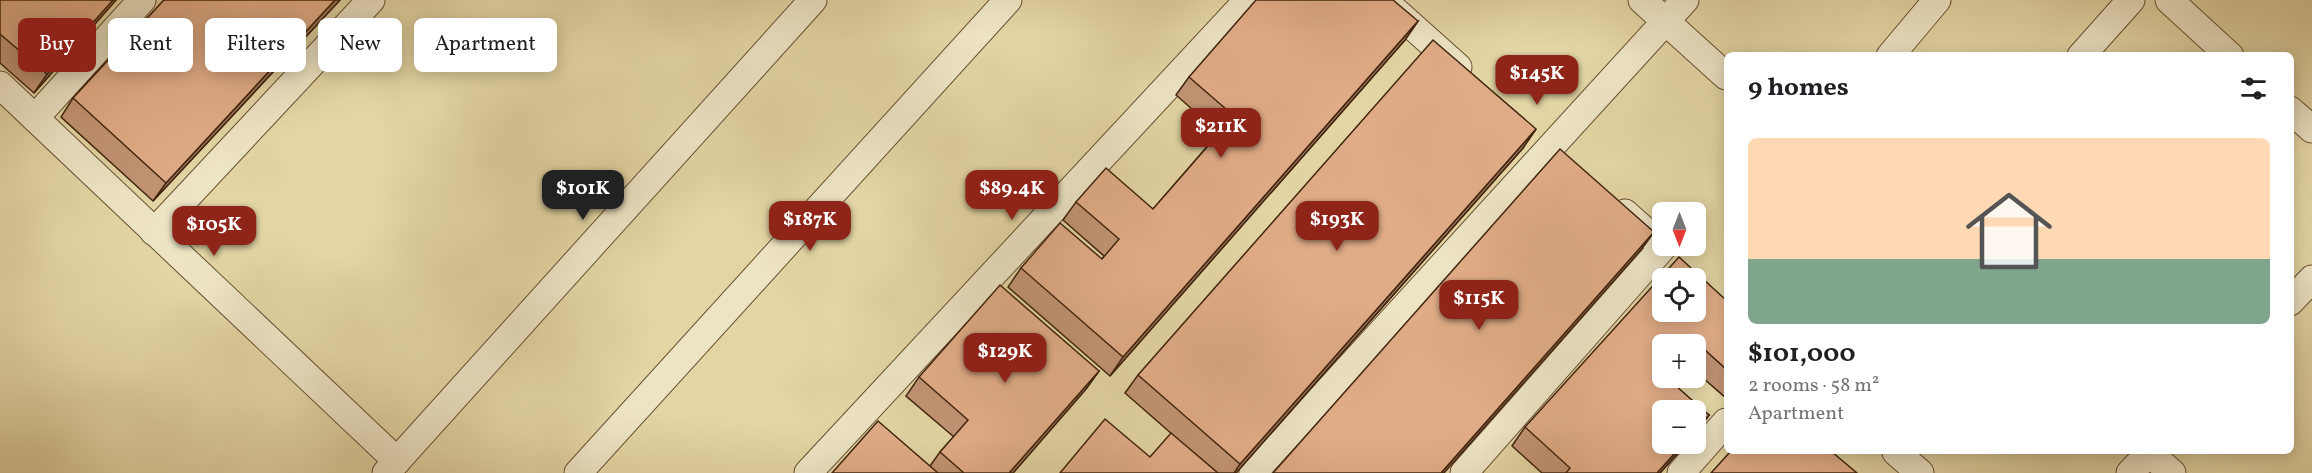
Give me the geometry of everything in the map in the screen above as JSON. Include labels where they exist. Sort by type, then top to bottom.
[{"type":"street","points":[[35,118],[142,0]]},
{"type":"street","points":[[154,232],[370,0]]},
{"type":"street","points":[[0,85],[154,232],[392,467],[813,0]]},
{"type":"street","points":[[578,473],[1008,0]]},
{"type":"street","points":[[808,473],[1248,0]]},
{"type":"street","points":[[1383,0],[1480,85]]},
{"type":"street","points":[[1642,0],[1724,74]]},
{"type":"street","points":[[1253,473],[1685,0]]},
{"type":"street","points":[[1893,52],[1936,0]]},
{"type":"street","points":[[2085,52],[2131,0]]},
{"type":"street","points":[[2169,0],[2226,52]]},
{"type":"street","points":[[2294,113],[2312,129]]},
{"type":"street","points":[[1602,193],[1652,237]]},
{"type":"street","points":[[1464,473],[1662,256]]},
{"type":"street","points":[[2294,298],[2312,279]]},
{"type":"street","points":[[1681,473],[1724,424]]},
{"type":"street","points":[[2130,473],[2147,454]]},
{"type":"street","points":[[2151,454],[2172,473]]},
{"type":"building","points":[[0,0],[113,0],[96,19],[18,18],[18,49],[0,34]]},
{"type":"building","points":[[164,0],[335,0],[306,31],[306,18],[205,18],[205,72],[269,72],[166,183],[73,98],[108,60],[108,72],[193,72],[193,18],[147,18]]},
{"type":"building","points":[[1256,0],[1393,0],[1418,21],[1123,357],[1021,268],[1060,223],[1102,259],[1119,239],[1076,202],[1106,168],[1153,209],[1234,116],[1189,77]]},
{"type":"building","points":[[1433,40],[1536,129],[1240,464],[1138,375]]},
{"type":"building","points":[[1560,149],[1652,230],[1652,234],[1441,473],[1273,473]]},
{"type":"building","points":[[1679,257],[1691,268],[1669,268]]},
{"type":"building","points":[[1706,282],[1724,298],[1724,367],[1706,351],[1706,334],[1652,334],[1652,388],[1678,388],[1692,400],[1652,400],[1652,454],[1674,454],[1657,473],[1566,473],[1570,468],[1525,427],[1652,287],[1652,322],[1706,322]]},
{"type":"building","points":[[1000,285],[1099,371],[1009,473],[964,473],[940,452],[968,420],[919,377]]},
{"type":"building","points":[[1105,419],[1150,457],[1171,433],[1218,473],[1060,473]]},
{"type":"building","points":[[878,421],[938,473],[832,473]]},
{"type":"building","points":[[1728,454],[1834,454],[1857,473],[1711,473]]}]
